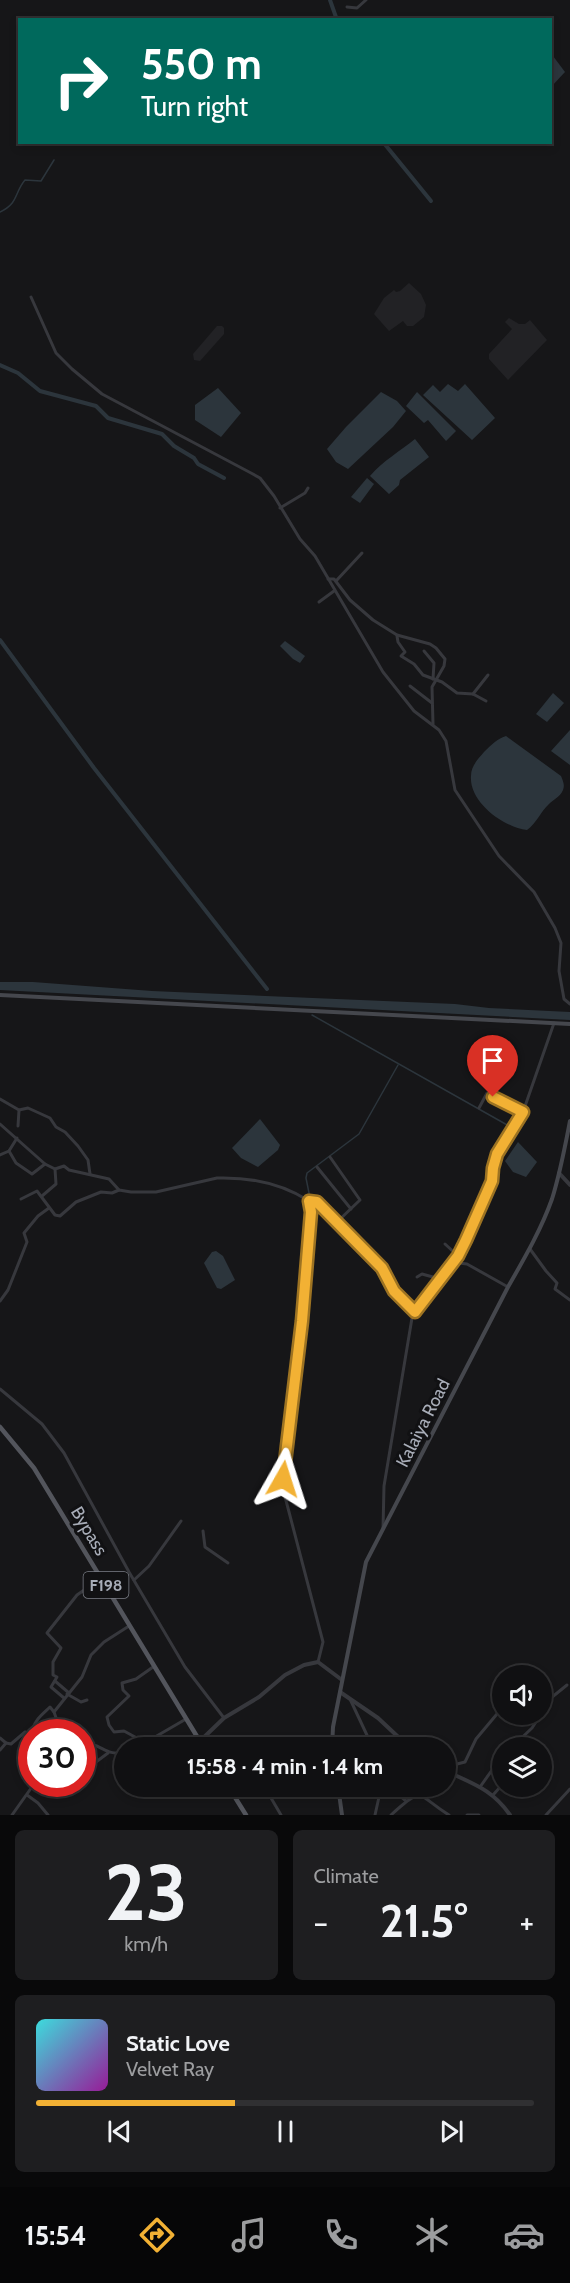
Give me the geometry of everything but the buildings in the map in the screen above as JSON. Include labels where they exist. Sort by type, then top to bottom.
[{"type":"main road","points":[[0,995],[570,1024]]},
{"type":"main road","name":"Kalaiya Road","points":[[334,1737],[342,1680],[366,1562],[507,1287],[530,1249],[551,1200],[570,1121]]},
{"type":"main road","name":"Bypass","points":[[0,1427],[34,1468],[197,1737]]},
{"type":"main road","points":[[235,1797],[246,1815]]},
{"type":"main road","points":[[340,1797],[342,1815]]},
{"type":"street","points":[[347,7],[357,8],[366,0]]},
{"type":"street","points":[[31,297],[56,353],[90,385],[102,394],[260,478],[274,496],[300,538],[315,556],[383,672],[414,711],[439,730],[448,747],[450,773],[455,790],[499,856],[534,892],[555,928],[561,943],[559,970],[564,999],[570,1004]]},
{"type":"street","points":[[280,508],[305,494],[308,488]]},
{"type":"street","points":[[336,581],[362,552]]},
{"type":"street","points":[[328,579],[334,579],[359,608],[397,635],[436,648],[446,663],[434,680]]},
{"type":"street","points":[[319,602],[334,591]]},
{"type":"street","points":[[397,635],[398,642],[405,652],[402,656],[414,664],[423,675],[447,685],[457,693],[473,694],[486,701]]},
{"type":"street","points":[[424,651],[434,663],[433,724]]},
{"type":"street","points":[[473,694],[488,675]]},
{"type":"street","points":[[410,686],[432,703]]},
{"type":"street","points":[[383,1530],[384,1486],[408,1333],[415,1312],[457,1257],[492,1181],[497,1154],[523,1112],[554,1023]]},
{"type":"street","points":[[479,1108],[487,1093],[523,1112]]},
{"type":"street","points":[[0,1099],[19,1110],[28,1108],[50,1118],[88,1160],[90,1174]]},
{"type":"street","points":[[18,1126],[19,1110]]},
{"type":"street","points":[[0,1124],[45,1164],[55,1168],[64,1166],[69,1170],[109,1179],[124,1192],[156,1192],[217,1178],[279,1185],[311,1200],[337,1222],[382,1268],[394,1291],[415,1312]]},
{"type":"street","points":[[0,1155],[9,1150],[17,1138]]},
{"type":"street","points":[[9,1150],[16,1163],[32,1174],[45,1164]]},
{"type":"street","points":[[330,1157],[360,1200],[337,1222]]},
{"type":"street","points":[[317,1167],[351,1209]]},
{"type":"street","points":[[41,1197],[56,1184],[55,1168]]},
{"type":"street","points":[[559,1173],[570,1185]]},
{"type":"street","points":[[21,1199],[37,1191],[55,1215],[60,1216],[76,1202],[101,1192],[111,1193],[119,1190]]},
{"type":"street","points":[[311,1200],[303,1310],[283,1489],[323,1642],[318,1662]]},
{"type":"street","points":[[0,1301],[8,1290],[27,1242],[24,1233],[49,1208]]},
{"type":"street","points":[[445,1244],[457,1257],[459,1263],[467,1264],[507,1287]]},
{"type":"street","points":[[530,1249],[557,1283],[555,1289],[570,1300]]},
{"type":"street","points":[[417,1277],[422,1274],[440,1279]]},
{"type":"street","points":[[0,1389],[42,1424],[64,1453],[185,1667],[224,1718]]},
{"type":"street","points":[[134,1580],[149,1566],[182,1521]]},
{"type":"street","points":[[203,1531],[205,1546],[228,1563]]},
{"type":"street","points":[[64,1698],[51,1687],[57,1677],[52,1675],[53,1662],[61,1648],[47,1633],[76,1595],[102,1578]]},
{"type":"street","points":[[54,1712],[82,1677],[91,1655],[117,1633],[130,1626]]},
{"type":"street","points":[[204,1737],[224,1718],[259,1697],[285,1674],[304,1665],[318,1662],[342,1680]]},
{"type":"street","points":[[135,1737],[124,1731],[114,1732],[107,1717],[129,1696],[123,1690],[122,1683],[136,1679],[153,1667]]},
{"type":"street","points":[[55,1681],[81,1702],[87,1700]]},
{"type":"street","points":[[552,1697],[567,1685]]},
{"type":"street","points":[[340,1692],[378,1718],[398,1737]]},
{"type":"street","points":[[350,1697],[369,1737]]},
{"type":"street","points":[[38,1719],[50,1707],[56,1719]]},
{"type":"street","points":[[156,1737],[186,1719]]},
{"type":"street","points":[[456,1764],[465,1762],[476,1739],[492,1720]]},
{"type":"street","points":[[523,1737],[534,1725]]},
{"type":"street","points":[[0,1738],[11,1744],[18,1738]]},
{"type":"street","points":[[0,1750],[6,1743]]},
{"type":"street","points":[[96,1745],[114,1754]]},
{"type":"street","points":[[96,1762],[108,1753]]},
{"type":"street","points":[[480,1787],[492,1770]]},
{"type":"street","points":[[456,1776],[492,1794]]},
{"type":"street","points":[[546,1815],[570,1789]]},
{"type":"street","points":[[391,1815],[406,1801],[422,1795],[443,1814],[449,1815]]},
{"type":"street","points":[[12,1815],[26,1797]]},
{"type":"street","points":[[30,1797],[48,1815]]},
{"type":"street","points":[[270,1797],[281,1815]]},
{"type":"street","points":[[375,1815],[379,1797]]},
{"type":"street","points":[[401,1797],[406,1801]]},
{"type":"street","points":[[495,1797],[510,1815]]},
{"type":"street","points":[[467,1815],[479,1815]]},
{"type":"shaded area","points":[[552,55],[565,72],[552,86]]},
{"type":"shaded area","points":[[409,283],[421,294],[426,305],[424,317],[413,326],[407,326],[403,321],[389,331],[374,314],[384,298],[394,290],[400,291]]},
{"type":"shaded area","points":[[509,318],[519,324],[525,324],[530,320],[547,340],[508,380],[489,359],[489,354],[512,329],[505,322]]},
{"type":"shaded area","points":[[217,326],[224,328],[224,334],[200,361],[194,360],[193,354]]},
{"type":"shaded area","points":[[448,384],[458,391],[465,384],[495,418],[472,440],[423,395],[433,385],[440,392]]},
{"type":"shaded area","points":[[218,388],[241,413],[221,437],[195,420],[195,405]]},
{"type":"shaded area","points":[[381,392],[397,401],[406,411],[393,427],[348,469],[336,462],[327,449]]},
{"type":"shaded area","points":[[417,392],[456,431],[446,441],[428,420],[424,423],[406,406]]},
{"type":"shaded area","points":[[415,439],[429,457],[400,480],[399,485],[389,494],[370,476]]},
{"type":"shaded area","points":[[367,478],[374,484],[360,503],[351,497]]},
{"type":"shaded area","points":[[285,641],[305,656],[300,663],[280,646]]},
{"type":"shaded area","points":[[553,693],[564,703],[547,722],[536,714]]},
{"type":"shaded area","points":[[570,730],[570,765],[551,751]]},
{"type":"shaded area","points":[[506,736],[561,776],[564,783],[560,794],[527,830],[508,824],[489,812],[472,786],[471,772],[475,763],[492,745]]},
{"type":"shaded area","points":[[0,982],[455,1004],[570,1012],[570,1020],[0,990]]},
{"type":"shaded area","points":[[260,1119],[280,1145],[278,1150],[258,1167],[241,1158],[232,1148]]},
{"type":"shaded area","points":[[518,1142],[537,1162],[526,1177],[513,1172],[505,1161]]},
{"type":"shaded area","points":[[216,1251],[223,1256],[235,1280],[221,1289],[217,1288],[204,1263],[212,1252]]},
{"type":"waterway","points":[[330,0],[336,18]]},
{"type":"waterway","points":[[385,144],[431,201]]},
{"type":"waterway","points":[[0,212],[10,205],[25,180],[41,181],[54,160]]},
{"type":"waterway","points":[[0,365],[18,373],[40,391],[96,406],[108,418],[162,434],[174,446],[194,458],[198,464],[224,478]]},
{"type":"waterway","points":[[0,640],[94,768],[267,989]]},
{"type":"waterway","points":[[312,1015],[509,1126]]},
{"type":"waterway","points":[[307,1286],[314,1218],[307,1173],[359,1134],[398,1065]]},
{"type":"route","points":[[283,1479],[302,1321],[311,1212],[309,1201],[317,1202],[382,1268],[394,1291],[415,1312],[458,1256],[492,1181],[497,1154],[523,1112],[493,1097]]}]
